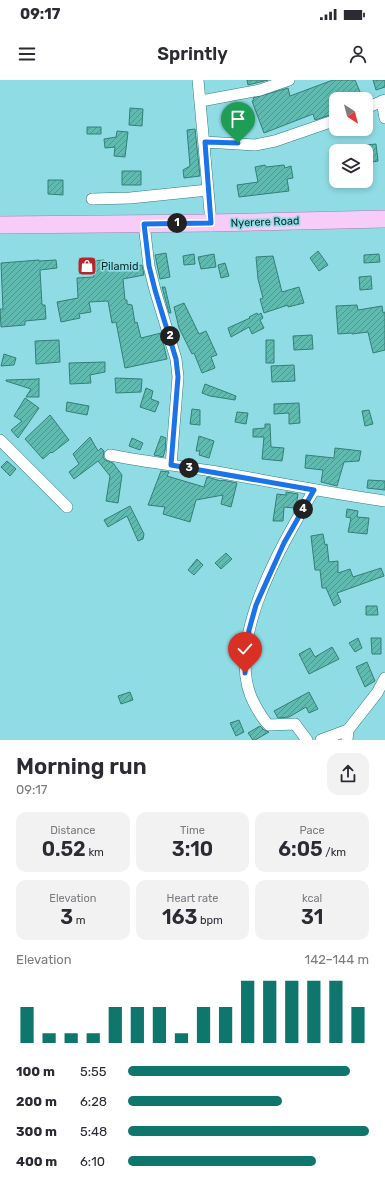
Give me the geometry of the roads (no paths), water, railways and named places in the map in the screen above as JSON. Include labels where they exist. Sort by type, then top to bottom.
[{"type":"main road","name":"Nyerere Road","points":[[0,224],[144,224],[385,219]]},
{"type":"street","points":[[198,80],[205,142],[211,223]]},
{"type":"street","points":[[201,101],[260,90],[289,80]]},
{"type":"street","points":[[373,105],[384,101],[385,118]]},
{"type":"street","points":[[205,142],[255,145],[275,141],[329,122]]},
{"type":"street","points":[[92,199],[130,198],[208,190]]},
{"type":"street","points":[[144,224],[149,266],[176,359],[178,377],[171,465]]},
{"type":"street","points":[[0,440],[66,507]]},
{"type":"street","points":[[110,455],[385,501]]},
{"type":"street","points":[[308,740],[294,724],[269,725],[265,722],[251,698],[247,687],[245,673],[249,630],[256,605],[284,543],[314,490]]},
{"type":"street","points":[[321,740],[348,735],[377,693],[385,678]]},
{"type":"place","name":"Pilamid","points":[[87,266]]}]
